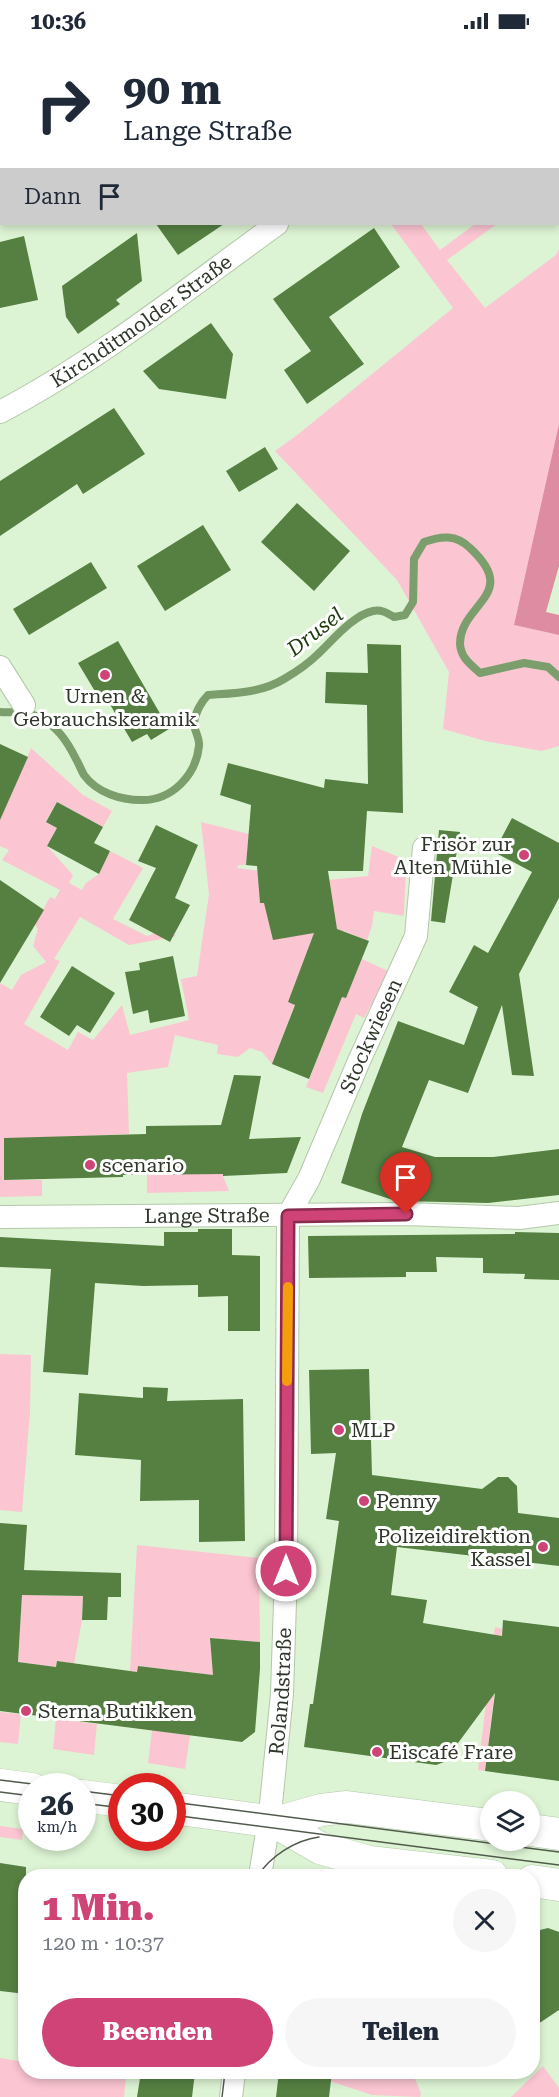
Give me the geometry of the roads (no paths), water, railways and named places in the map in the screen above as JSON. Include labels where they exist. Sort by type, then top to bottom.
[{"type":"main road","points":[[0,1785],[18,1787]]},
{"type":"main road","points":[[186,1810],[269,1821],[286,1820],[321,1810],[347,1806],[480,1824]]},
{"type":"main road","points":[[269,1821],[289,1829],[320,1848],[341,1855],[369,1862],[430,1869]]},
{"type":"main road","points":[[540,1831],[559,1834]]},
{"type":"main road","points":[[540,1882],[559,1885]]},
{"type":"street","name":"Kirchditmolder Straße","points":[[0,412],[39,392],[91,358],[277,225]]},
{"type":"street","points":[[0,667],[24,705]]},
{"type":"street","name":"Stockwiesen","points":[[288,1216],[309,1179],[359,1060],[416,936],[424,848]]},
{"type":"street","name":"Lange Straße","points":[[0,1217],[406,1214],[519,1218],[559,1213]]},
{"type":"street","name":"Rolandstraße","points":[[261,1869],[269,1821],[282,1694],[286,1571],[288,1216]]},
{"type":"street","points":[[231,2097],[233,2079]]},
{"type":"waterway","name":"Drusel","points":[[0,712],[28,713],[43,719],[55,728],[73,752],[84,775],[102,791],[133,800],[163,796],[180,784],[193,767],[199,746],[194,726],[195,719],[208,695],[247,691],[275,684],[306,664],[343,629],[365,613],[379,611],[394,617],[405,615],[413,602],[414,559],[424,542],[436,538],[454,538],[465,543],[484,564],[490,577],[489,588],[484,598],[463,630],[460,644],[467,660],[480,673],[524,663],[548,667],[559,677]]},
{"type":"tram line","points":[[0,1780],[18,1782]]},
{"type":"tram line","points":[[0,1792],[18,1794]]},
{"type":"tram line","points":[[96,1793],[108,1794]]},
{"type":"tram line","points":[[186,1804],[559,1852]]},
{"type":"tram line","points":[[96,1805],[108,1806]]},
{"type":"tram line","points":[[186,1817],[559,1865]]},
{"type":"tram line","points":[[263,1869],[284,1850],[319,1837]]},
{"type":"tram line","points":[[222,2097],[224,2079]]},
{"type":"place","name":"Urnen & Gebrauchskeramik","points":[[105,675]]},
{"type":"place","name":"Frisör zur Alten Mühle","points":[[524,855]]},
{"type":"place","name":"scenario","points":[[90,1165]]},
{"type":"place","name":"MLP","points":[[339,1430]]},
{"type":"place","name":"Penny","points":[[364,1501]]},
{"type":"place","name":"Polizeidirektion Kassel","points":[[543,1547]]},
{"type":"place","name":"Sterna Butikken","points":[[26,1711]]},
{"type":"place","name":"Eiscafé Frare","points":[[377,1752]]}]
